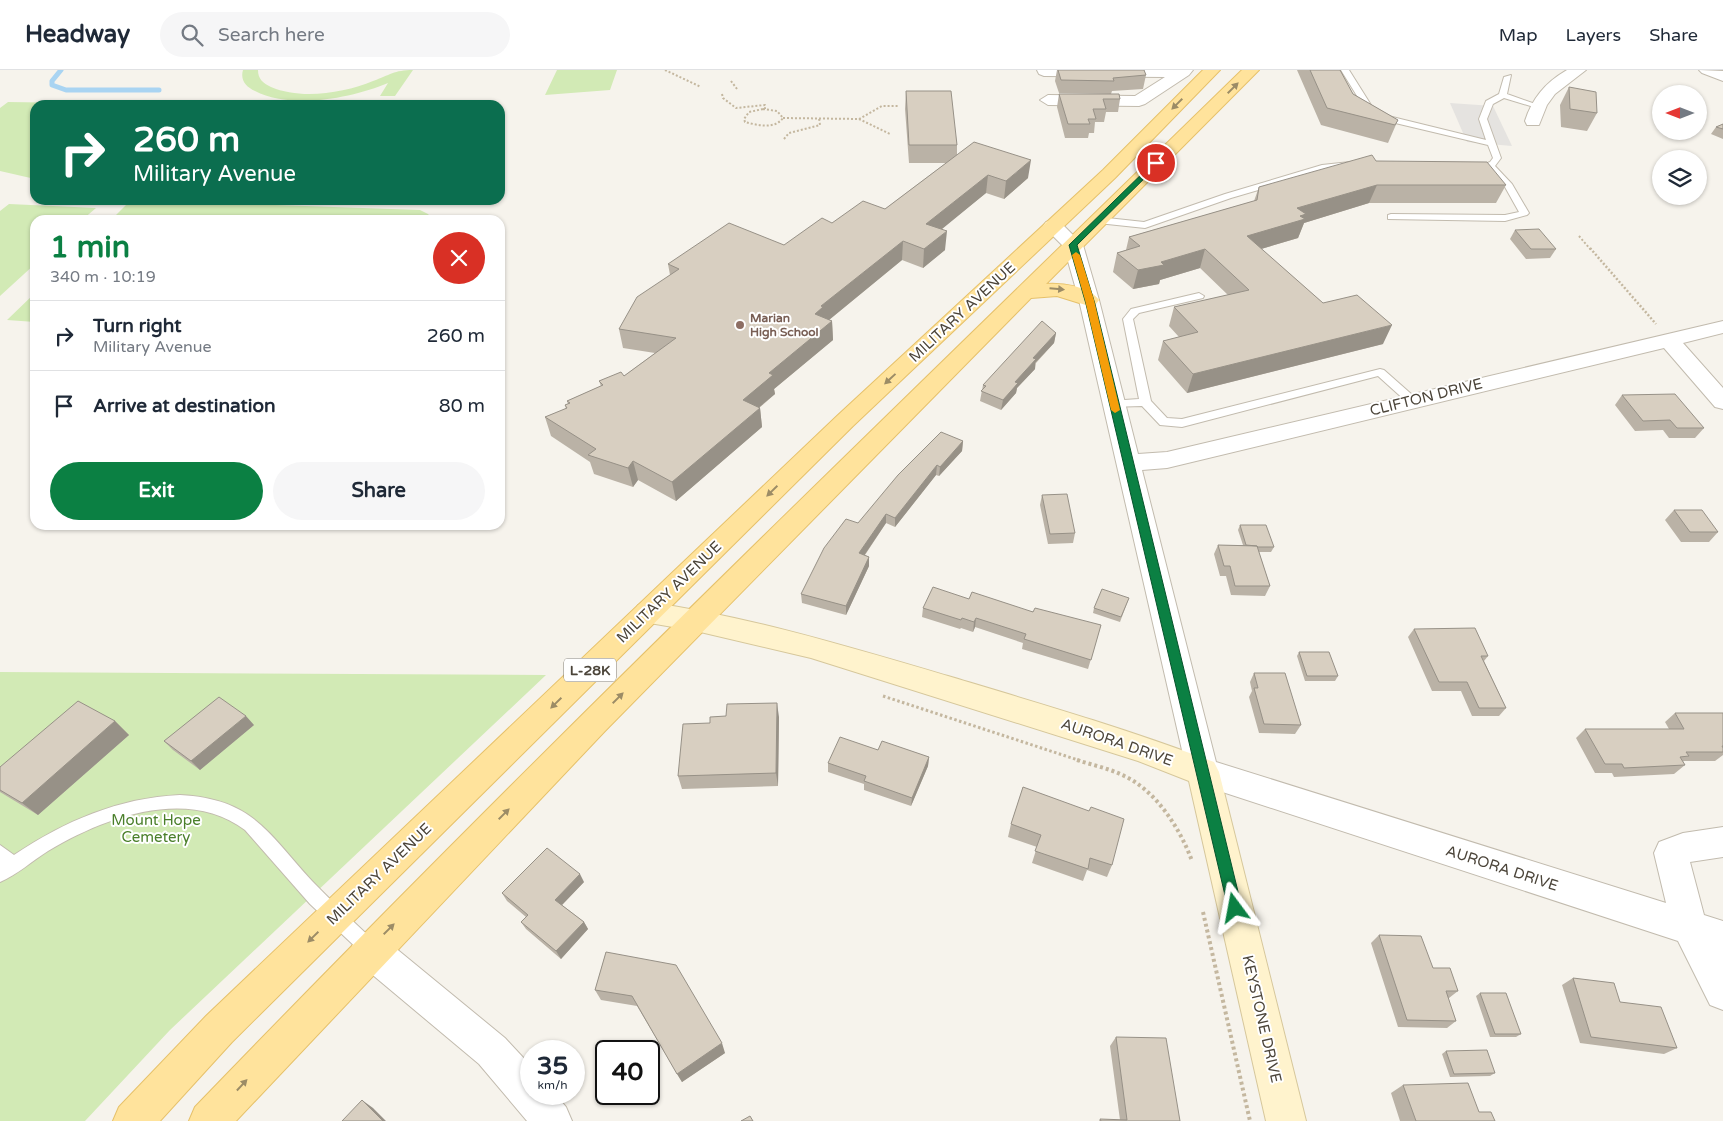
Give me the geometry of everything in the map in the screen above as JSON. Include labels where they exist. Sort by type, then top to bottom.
[{"type":"main road","name":"MILITARY AVENUE","points":[[208,1121],[370,949],[836,477],[1023,294],[1063,235],[1109,174],[1212,70]]},
{"type":"main road","name":"MILITARY AVENUE","points":[[133,1121],[219,1029],[845,421],[1063,235],[1098,220],[1251,70]]},
{"type":"main road","points":[[1023,294],[1052,288],[1074,292],[1089,300]]},
{"type":"street","points":[[1044,70],[1184,71],[1139,101],[1049,105],[1044,70]]},
{"type":"street","points":[[1535,114],[1554,86],[1578,70]]},
{"type":"street","points":[[1707,70],[1723,76]]},
{"type":"street","name":"KEYSTONE DRIVE","points":[[1063,235],[1089,300],[1286,1121]]},
{"type":"street","name":"CLIFTON DRIVE","points":[[1128,463],[1167,460],[1723,327]]},
{"type":"street","points":[[1670,340],[1723,402]]},
{"type":"street","name":"AURORA DRIVE","points":[[648,613],[696,620],[848,658],[1134,746],[1203,772],[1723,938]]},
{"type":"street","points":[[1723,842],[1683,848],[1672,853],[1690,928],[1723,992]]},
{"type":"street","points":[[370,949],[492,1051],[520,1082]]},
{"type":"street","points":[[540,1105],[552,1121]]},
{"type":"lane","points":[[1345,70],[1373,115],[1493,144]]},
{"type":"lane","points":[[1459,170],[1479,170],[1490,166],[1497,158],[1483,119],[1489,103],[1503,95],[1508,78]]},
{"type":"lane","points":[[1503,95],[1535,114]]},
{"type":"lane","points":[[1098,220],[1145,226],[1228,196],[1325,167],[1364,164]]},
{"type":"lane","points":[[1391,217],[1505,218],[1524,213],[1509,186],[1490,166]]},
{"type":"lane","points":[[1199,296],[1135,311],[1128,319],[1145,402],[1164,422],[1182,423],[1380,372],[1412,400]]},
{"type":"lane","points":[[1114,404],[1145,402]]},
{"type":"lane","points":[[0,853],[7,869],[56,837],[102,816],[158,802],[205,802],[226,809],[247,822],[310,892],[370,949]]},
{"type":"path","points":[[665,70],[701,87]]},
{"type":"path","points":[[731,81],[738,89]]},
{"type":"path","points":[[722,94],[736,108],[765,105],[765,109]]},
{"type":"path","points":[[859,119],[882,106],[898,106]]},
{"type":"path","points":[[783,118],[777,111],[765,109],[749,112],[744,119],[745,122],[763,127],[777,124],[783,118],[859,119],[890,134]]},
{"type":"path","points":[[784,139],[789,133],[820,125],[819,118]]},
{"type":"path","points":[[1579,236],[1670,340]]},
{"type":"path","points":[[880,695],[1123,775],[1140,785],[1177,828],[1187,847],[1194,869]]},
{"type":"path","points":[[1203,908],[1250,1121]]},
{"type":"green space","points":[[243,70],[258,70],[262,80],[271,87],[283,91],[309,94],[349,89],[396,72],[413,70],[395,96],[380,96],[388,83],[357,93],[322,100],[286,100],[270,97],[249,87],[242,77]]},
{"type":"green space","points":[[557,70],[617,70],[610,90],[545,95]]},
{"type":"green space","points":[[8,102],[30,102],[30,178],[0,171],[0,108]]},
{"type":"green space","points":[[9,204],[96,208],[88,215],[30,215],[30,269],[0,296],[0,211]]},
{"type":"green space","points":[[126,205],[278,205],[420,210],[429,215],[116,215]]},
{"type":"green space","points":[[30,298],[30,322],[7,320]]},
{"type":"green space","name":"Mount Hope Cemetery","points":[[0,672],[546,675],[170,1030],[85,1121],[0,1121]]},
{"type":"shaded area","points":[[1450,103],[1493,106],[1512,146],[1467,142]]},
{"type":"building","points":[[1058,70],[1144,70],[1146,75],[1113,78],[1114,81],[1061,80]]},
{"type":"building","points":[[1310,70],[1340,70],[1353,94],[1398,120],[1395,125],[1327,108]]},
{"type":"building","points":[[1569,87],[1596,92],[1597,113],[1570,109]]},
{"type":"building","points":[[906,91],[951,91],[957,145],[909,145]]},
{"type":"building","points":[[1059,94],[1119,94],[1120,99],[1103,99],[1106,109],[1093,109],[1096,119],[1088,119],[1090,124],[1068,124]]},
{"type":"building","points":[[1723,124],[1723,129],[1716,127]]},
{"type":"building","points":[[974,142],[1031,160],[1006,181],[988,175],[926,224],[947,231],[924,249],[903,241],[821,306],[823,307],[815,314],[832,321],[769,373],[773,375],[743,400],[760,408],[672,482],[633,461],[628,468],[588,455],[596,449],[545,417],[567,408],[565,405],[570,403],[567,401],[603,385],[599,381],[621,372],[624,376],[676,338],[619,329],[637,297],[679,269],[668,264],[729,223],[784,245],[822,218],[832,223],[863,201],[885,209]]},
{"type":"building","points":[[1372,155],[1376,161],[1487,162],[1506,185],[1377,185],[1297,208],[1306,214],[1300,216],[1305,219],[1247,236],[1323,303],[1357,295],[1392,325],[1193,374],[1163,341],[1198,332],[1174,307],[1249,290],[1205,249],[1161,262],[1164,265],[1138,270],[1117,253],[1140,246],[1129,237],[1257,200],[1259,187]]},
{"type":"building","points":[[1539,229],[1556,249],[1531,249],[1515,230]]},
{"type":"building","points":[[1042,321],[1056,333],[1033,358],[1036,359],[1015,382],[1018,383],[1003,400],[981,391],[986,386],[983,385]]},
{"type":"building","points":[[1675,394],[1704,428],[1677,428],[1670,420],[1643,421],[1622,395]]},
{"type":"building","points":[[941,432],[963,441],[940,467],[937,465],[895,518],[886,514],[859,553],[869,557],[846,606],[801,594],[824,548],[846,519],[858,523],[898,475]]},
{"type":"building","points":[[1067,494],[1075,533],[1050,534],[1042,495]]},
{"type":"building","points":[[1674,510],[1702,510],[1718,532],[1690,532]]},
{"type":"building","points":[[1240,525],[1266,525],[1274,547],[1246,545]]},
{"type":"building","points":[[1218,545],[1257,546],[1270,586],[1235,586],[1230,566],[1224,566]]},
{"type":"building","points":[[933,587],[969,599],[972,592],[1033,612],[1035,608],[1101,625],[1091,660],[1024,639],[1026,634],[976,618],[974,622],[962,618],[961,620],[923,608]]},
{"type":"building","points":[[1102,589],[1129,598],[1121,617],[1094,608]]},
{"type":"building","points":[[1475,628],[1488,656],[1481,656],[1506,708],[1479,708],[1467,682],[1439,682],[1414,629]]},
{"type":"building","points":[[1299,652],[1329,652],[1338,676],[1307,676]]},
{"type":"building","points":[[1254,673],[1285,673],[1301,725],[1264,724],[1254,688],[1258,688]]},
{"type":"building","points":[[219,697],[246,716],[191,761],[164,741]]},
{"type":"building","points":[[78,701],[115,721],[22,803],[0,790],[0,767]]},
{"type":"building","points":[[777,703],[776,773],[678,776],[683,724],[710,723],[710,717],[726,716],[727,704]]},
{"type":"building","points":[[1675,713],[1723,713],[1723,752],[1686,752],[1689,756],[1680,757],[1685,765],[1624,768],[1622,764],[1605,764],[1585,729],[1684,729]]},
{"type":"building","points":[[840,737],[878,750],[882,741],[929,757],[912,798],[864,781],[866,776],[828,763]]},
{"type":"building","points":[[1023,787],[1089,811],[1091,807],[1124,819],[1112,865],[1090,858],[1088,869],[1035,851],[1041,835],[1011,824]]},
{"type":"building","points":[[547,848],[580,874],[555,900],[584,922],[556,951],[521,922],[528,915],[502,893]]},
{"type":"building","points":[[1379,935],[1421,936],[1433,968],[1450,968],[1458,991],[1446,991],[1456,1021],[1407,1020]]},
{"type":"building","points":[[606,952],[676,965],[722,1043],[677,1074],[660,1045],[660,1040],[657,1040],[632,996],[595,990]]},
{"type":"building","points":[[1573,978],[1614,983],[1620,1002],[1661,1007],[1677,1048],[1591,1037]]},
{"type":"building","points":[[1480,993],[1506,993],[1521,1034],[1495,1034]]},
{"type":"building","points":[[1116,1037],[1166,1038],[1180,1121],[1101,1121],[1100,1119],[1127,1120]]},
{"type":"building","points":[[1487,1050],[1495,1073],[1454,1074],[1446,1051]]},
{"type":"building","points":[[1468,1083],[1479,1112],[1491,1112],[1495,1121],[1416,1121],[1403,1085]]},
{"type":"building","points":[[362,1100],[383,1121],[342,1121]]},
{"type":"building","points":[[750,1116],[753,1121],[741,1121]]},
{"type":"waterway","points":[[61,70],[52,81],[52,85],[66,90],[159,90]]},
{"type":"slow traffic","points":[[1076,255],[1089,300],[1115,410]]},
{"type":"place","name":"Marian High School","points":[[740,325]]},
{"type":"route","points":[[1156,163],[1073,245],[1090,304],[1235,908]]}]
